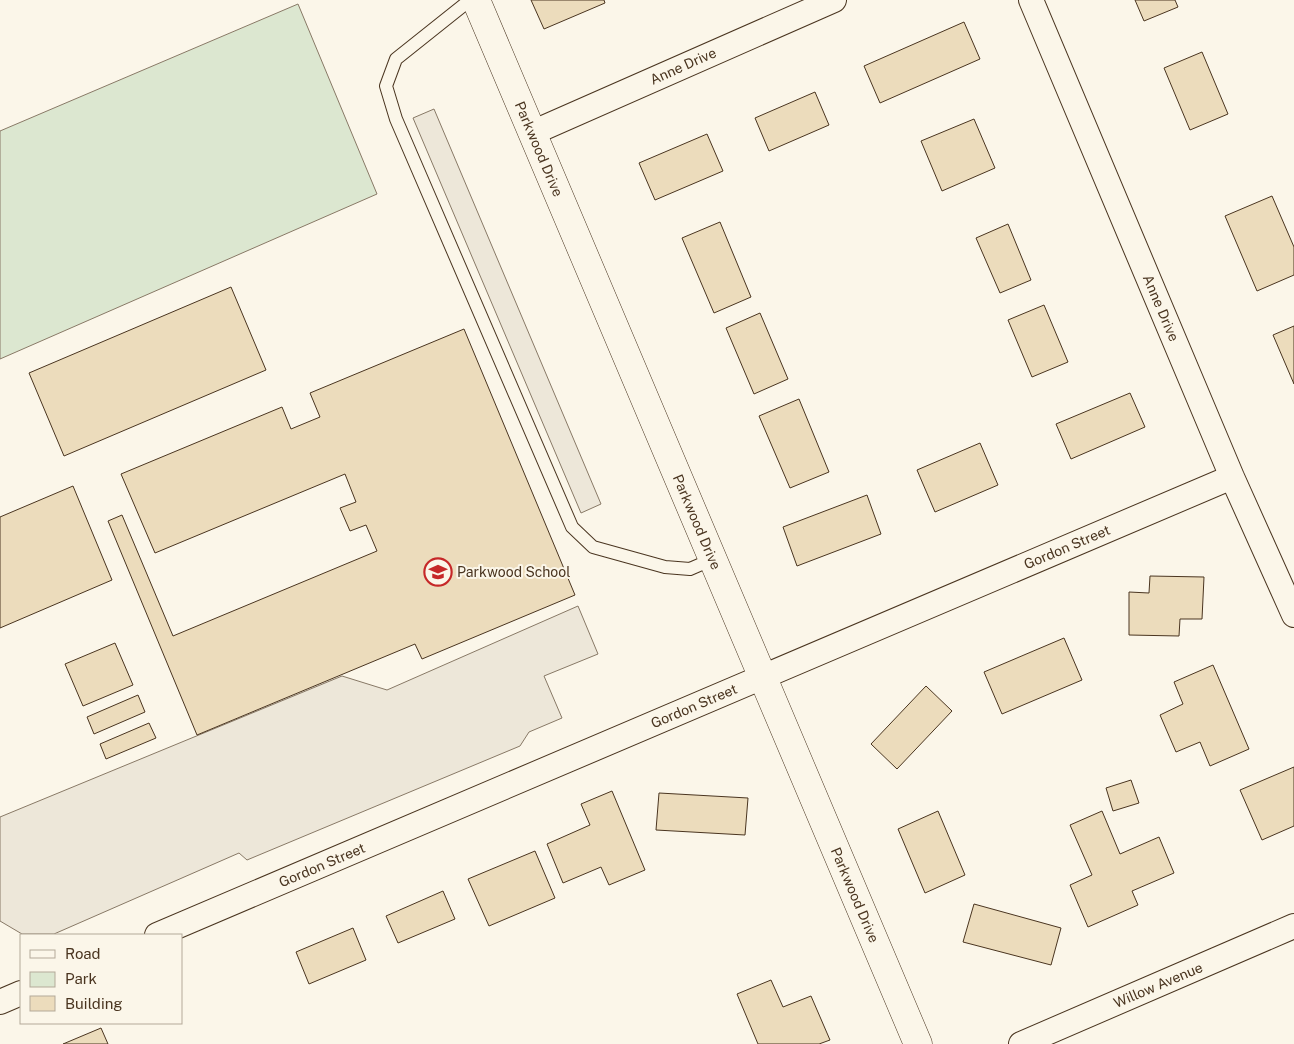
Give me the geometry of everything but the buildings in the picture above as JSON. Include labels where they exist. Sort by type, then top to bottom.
[{"type":"street","name":"Parkwood Drive","points":[[476,0],[918,1044]]},
{"type":"street","name":"Anne Drive","points":[[532,132],[834,0]]},
{"type":"street","name":"Anne Drive","points":[[1031,0],[1232,477],[1294,615]]},
{"type":"street","name":"Gordon Street","points":[[159,934],[1232,477]]},
{"type":"street","name":"Willow Avenue","points":[[1021,1044],[1294,926]]},
{"type":"street","points":[[0,1002],[20,993]]},
{"type":"lane","points":[[470,0],[396,59],[386,86],[396,119],[568,518],[572,527],[593,547],[665,567],[690,568],[713,559]]},
{"type":"green space","points":[[298,4],[377,194],[0,359],[0,131]]},
{"type":"shaded area","points":[[434,109],[601,504],[581,513],[413,118]]},
{"type":"shaded area","points":[[578,606],[598,654],[544,676],[562,718],[529,732],[520,746],[247,860],[239,853],[54,934],[22,934],[0,921],[0,817],[342,676],[387,690]]},
{"type":"place","name":"Parkwood School","points":[[438,572]]}]
